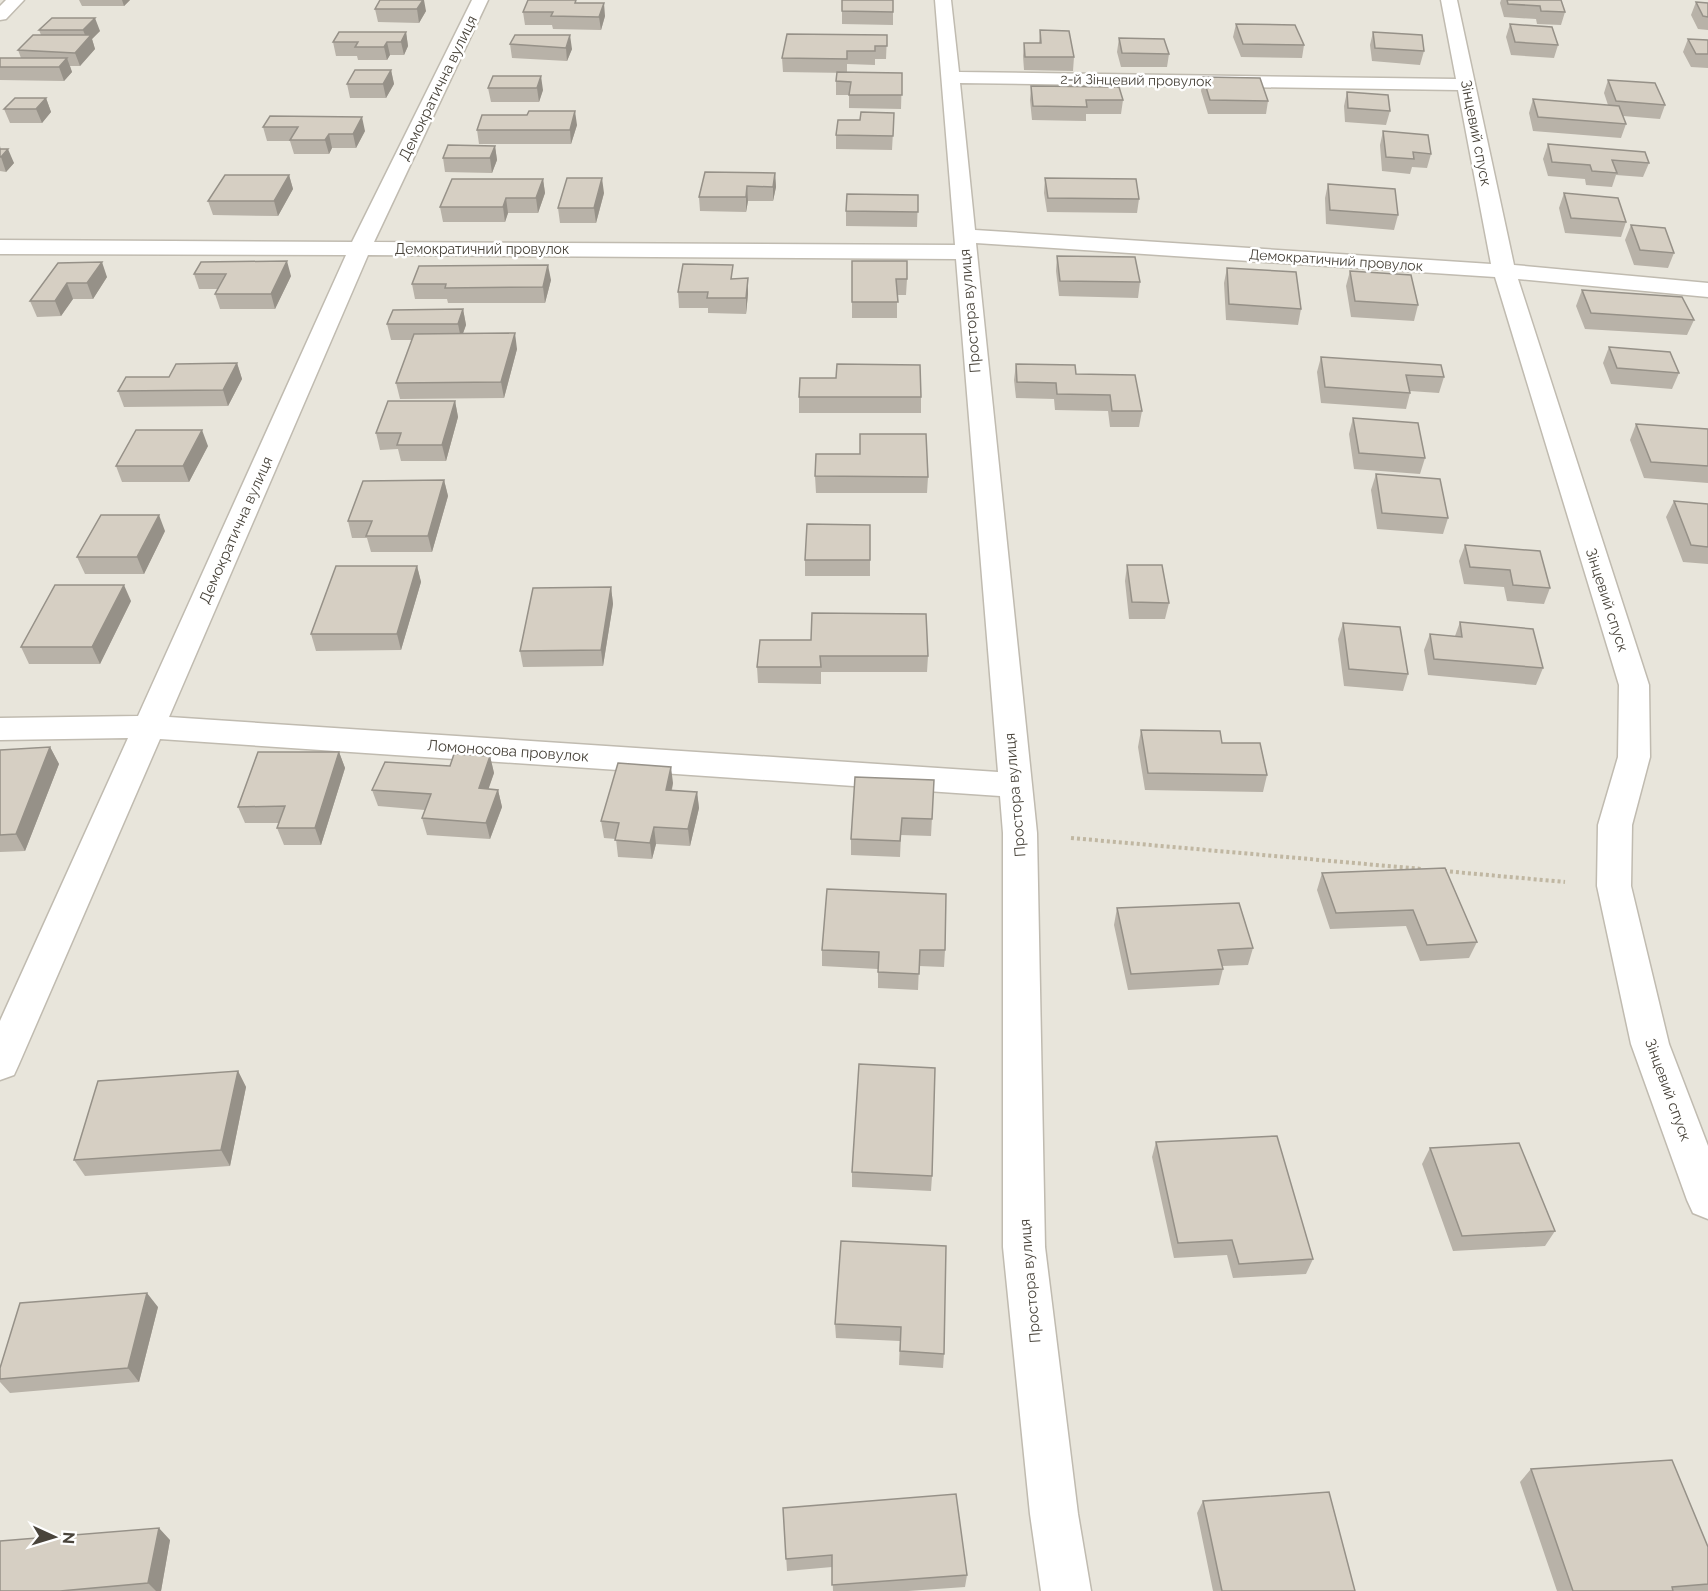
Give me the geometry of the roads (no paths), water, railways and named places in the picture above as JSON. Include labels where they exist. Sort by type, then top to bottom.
[{"type":"street","points":[[0,15],[16,0]]},
{"type":"street","name":"Демократична вулиця","points":[[0,1064],[360,249],[480,0]]},
{"type":"street","name":"Простора вулиця","points":[[943,0],[1020,833],[1024,1247],[1054,1514],[1066,1591]]},
{"type":"street","name":"Зінцевий спуск","points":[[1449,0],[1504,271],[1634,685],[1634,758],[1615,825],[1614,886],[1650,1044],[1708,1200]]},
{"type":"street","name":"2-й Зінцевий провулок","points":[[950,77],[1466,85]]},
{"type":"street","name":"Демократичний провулок","points":[[0,247],[360,249],[964,244],[1504,271],[1708,290]]},
{"type":"street","name":"Ломоносова провулок","points":[[0,729],[148,728],[1015,785]]}]
